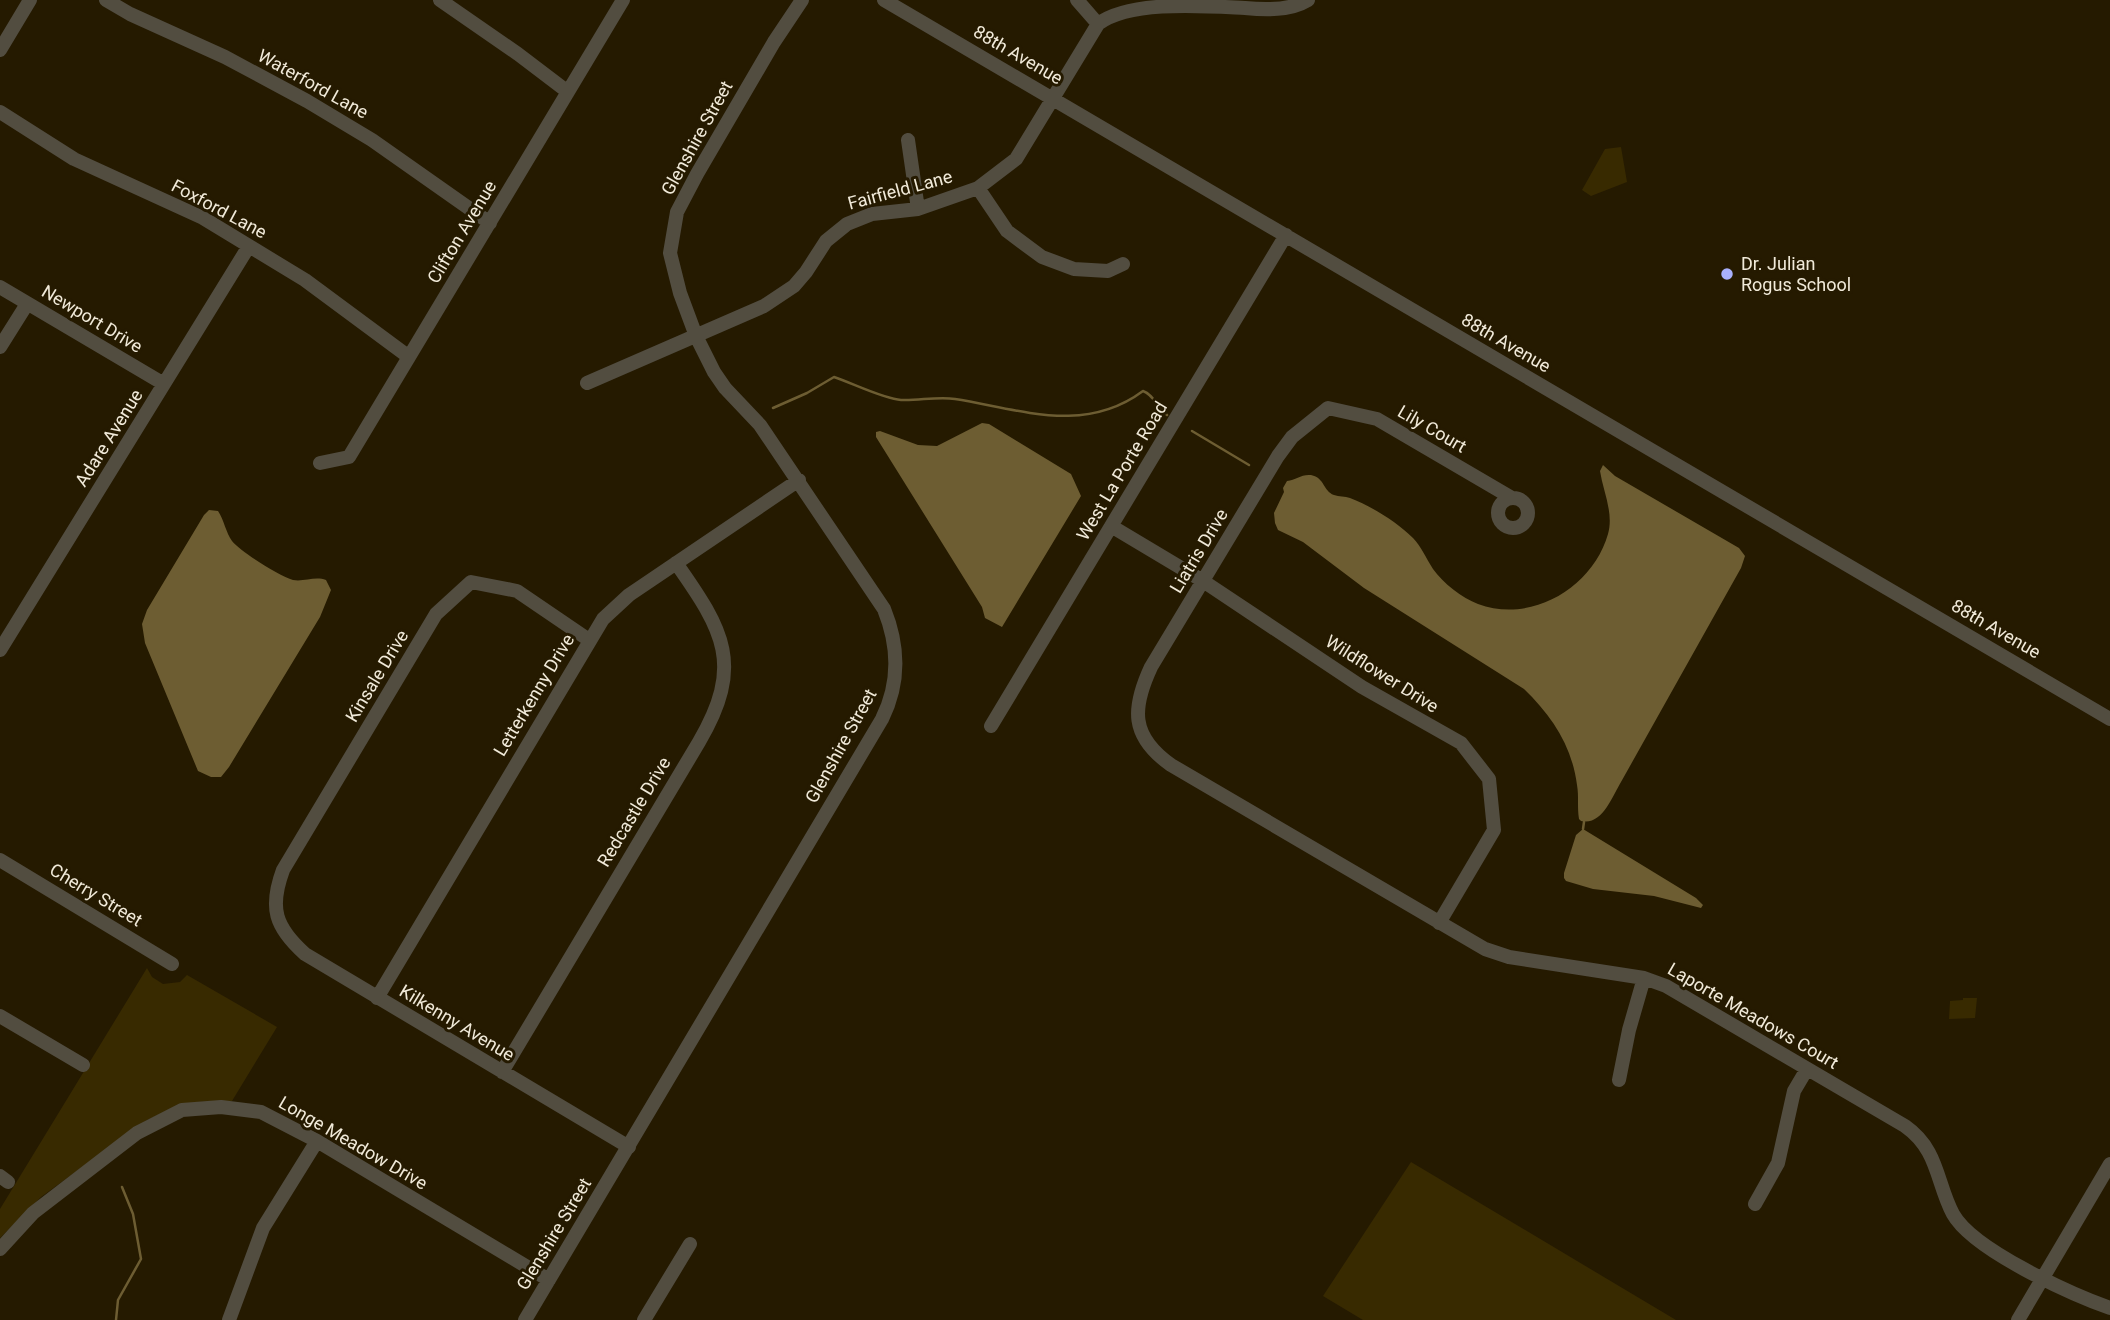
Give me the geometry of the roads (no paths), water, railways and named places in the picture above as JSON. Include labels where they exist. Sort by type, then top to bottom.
[{"type":"street","points":[[0,50],[30,0]]},
{"type":"street","name":"Waterford Lane","points":[[106,0],[130,14],[225,57],[307,101],[372,140],[490,223]]},
{"type":"street","points":[[440,0],[568,92]]},
{"type":"street","name":"Clifton Avenue","points":[[320,463],[349,457],[623,0]]},
{"type":"street","name":"Glenshire Street","points":[[525,1320],[882,719],[892,693],[897,658],[894,637],[884,609],[760,425],[718,379],[696,336],[680,293],[670,253],[677,212],[767,54],[802,0]]},
{"type":"street","name":"88th Avenue","points":[[884,0],[2110,719]]},
{"type":"street","points":[[1077,0],[1098,24],[1128,8],[1176,5],[1272,10],[1308,0]]},
{"type":"street","name":"Fairfield Lane","points":[[587,383],[764,306],[793,286],[806,272],[826,241],[847,224],[872,214],[918,209],[978,188],[1016,159],[1098,24]]},
{"type":"street","name":"Foxford Lane","points":[[0,112],[74,159],[203,218],[305,279],[409,357]]},
{"type":"street","points":[[908,140],[918,209]]},
{"type":"street","points":[[978,188],[1007,231],[1042,257],[1074,269],[1108,271],[1123,264]]},
{"type":"street","name":"West La Porte Road","points":[[991,726],[1286,236]]},
{"type":"street","name":"Adare Avenue","points":[[0,650],[249,246]]},
{"type":"street","name":"Newport Drive","points":[[0,288],[164,384]]},
{"type":"street","points":[[0,347],[27,304]]},
{"type":"street","name":"Lily Court","points":[[1328,408],[1377,418],[1512,498]]},
{"type":"street","name":"Liatris Drive","points":[[1141,732],[1137,708],[1151,667],[1278,456],[1292,437],[1328,408]]},
{"type":"street","name":"Letterkenny Drive","points":[[377,998],[603,619],[618,604],[799,480]]},
{"type":"street","name":"Wildflower Drive","points":[[1111,526],[1203,581],[1362,687],[1461,743],[1489,779],[1494,830],[1438,923]]},
{"type":"street","name":"Redcastle Drive","points":[[502,1072],[699,742],[719,703],[725,671],[719,632],[711,614],[677,563]]},
{"type":"street","name":"Kinsale Drive","points":[[277,919],[275,891],[283,870],[436,614],[471,582],[517,591],[589,640]]},
{"type":"street","name":"Laporte Meadows Court","points":[[1141,732],[1156,752],[1171,765],[1485,949],[1499,954],[1644,978],[1666,986],[1914,1132],[1932,1156],[1950,1206],[1962,1227],[1984,1245],[2042,1278],[2075,1296],[2110,1308]]},
{"type":"street","name":"Cherry Street","points":[[0,860],[172,964]]},
{"type":"street","name":"Kilkenny Avenue","points":[[277,919],[289,939],[305,954],[629,1147]]},
{"type":"street","points":[[1619,1080],[1629,1030],[1644,978]]},
{"type":"street","points":[[0,1016],[83,1065]]},
{"type":"street","points":[[1755,1204],[1778,1164],[1794,1091],[1807,1069]]},
{"type":"street","name":"Longe Meadow Drive","points":[[0,1249],[18,1228],[59,1192],[137,1133],[182,1110],[221,1107],[261,1112],[317,1141],[549,1280]]},
{"type":"street","points":[[229,1320],[263,1228],[317,1141]]},
{"type":"street","points":[[2018,1320],[2110,1164]]},
{"type":"street","points":[[644,1320],[690,1244]]},
{"type":"waterway","points":[[773,408],[834,377],[894,399],[948,398],[1051,415],[1074,416],[1098,412],[1121,404],[1143,391],[1150,395],[1167,415]]},
{"type":"waterway","points":[[1192,431],[1249,465]]},
{"type":"waterway","points":[[1583,829],[1584,822]]},
{"type":"waterway","points":[[116,1320],[118,1300],[141,1259],[133,1214],[122,1187]]},
{"type":"place","name":"Dr. Julian Rogus School","points":[[1727,274]]}]
